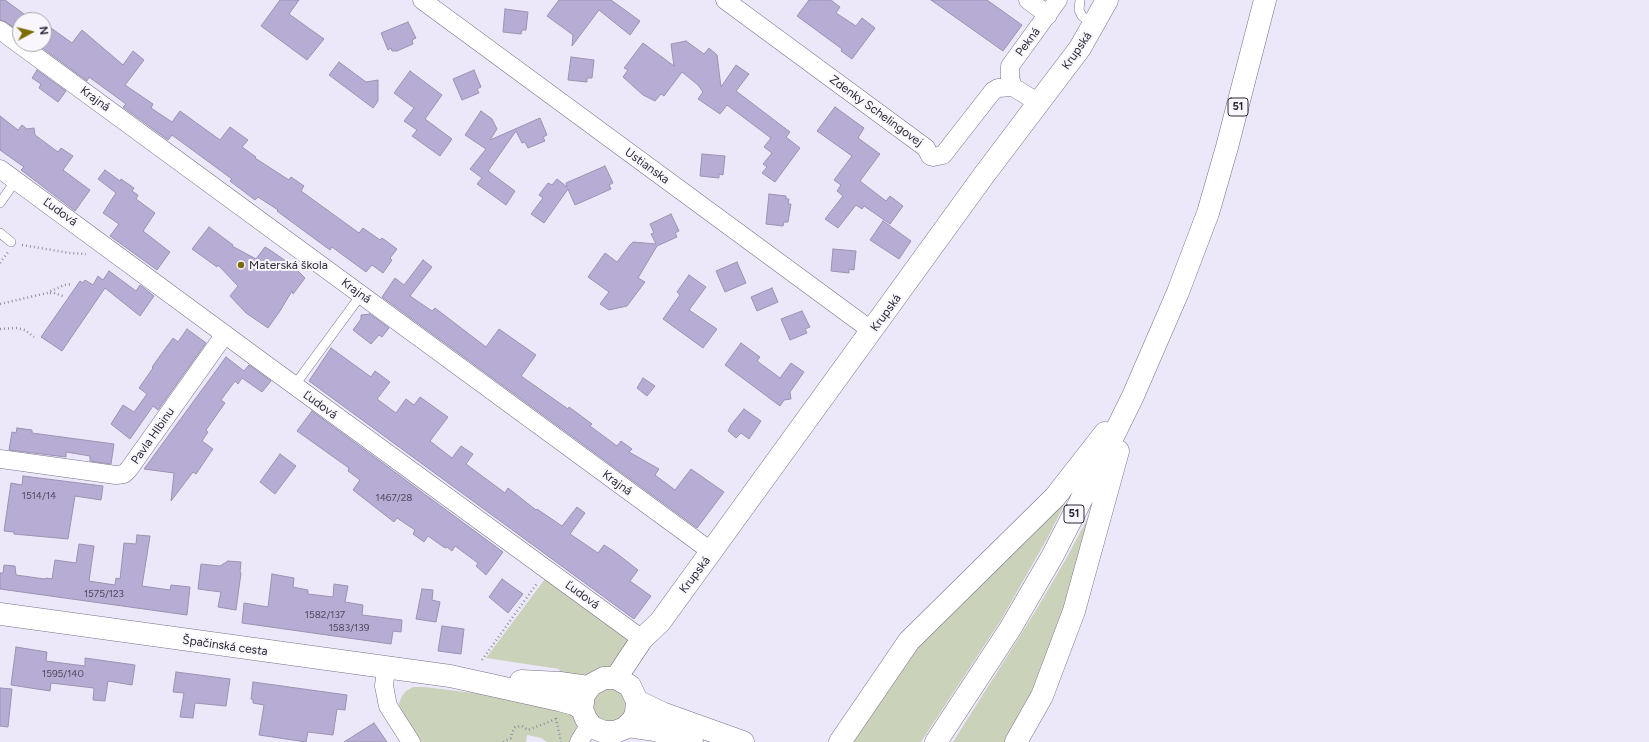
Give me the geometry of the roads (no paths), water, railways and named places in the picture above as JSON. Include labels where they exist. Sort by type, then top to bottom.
[{"type":"main road","name":"Krupská","points":[[629,690],[642,639],[660,622],[712,552],[984,175],[1080,48],[1094,26],[1107,0]]},
{"type":"main road","name":"51","points":[[936,742],[1010,629],[1049,562],[1102,460],[1133,396],[1178,292],[1208,213],[1228,147],[1265,0]]},
{"type":"main road","points":[[840,742],[909,641],[1055,497],[1133,396]]},
{"type":"main road","points":[[1016,742],[1042,696],[1074,611],[1133,396]]},
{"type":"main road","name":"Špačinská cesta","points":[[0,614],[450,676],[560,683],[588,687]]},
{"type":"main road","name":"Krupská","points":[[629,690],[660,622]]},
{"type":"main road","name":"Špačinská cesta","points":[[450,676],[574,704],[598,729],[655,730],[692,742]]},
{"type":"main road","points":[[629,690],[635,716],[598,729],[583,698],[588,687],[601,679],[629,690],[662,713],[743,742]]},
{"type":"street","name":"Ustianska","points":[[422,0],[872,331]]},
{"type":"street","name":"Zdenky Schelingovej","points":[[725,0],[926,148],[930,156],[938,157],[944,155],[993,91],[998,88],[1013,87]]},
{"type":"street","points":[[1028,0],[1048,15]]},
{"type":"street","name":"Pekná","points":[[1013,87],[1010,78],[1010,66],[1058,0]]},
{"type":"street","name":"Krajná","points":[[0,30],[712,552]]},
{"type":"street","points":[[1013,87],[1039,103]]},
{"type":"street","name":"Ľudová","points":[[0,169],[294,386],[642,639]]},
{"type":"street","name":"Pavla Hlbinu","points":[[0,459],[116,475],[124,474],[225,334]]},
{"type":"street","points":[[386,668],[384,686],[388,706],[411,742]]},
{"type":"lane","points":[[1080,0],[1079,10],[1082,16],[1094,26]]},
{"type":"lane","points":[[0,203],[16,180]]},
{"type":"lane","points":[[0,233],[16,243]]},
{"type":"lane","points":[[294,386],[361,295]]},
{"type":"place","name":"Materská škola","points":[[241,265]]}]
